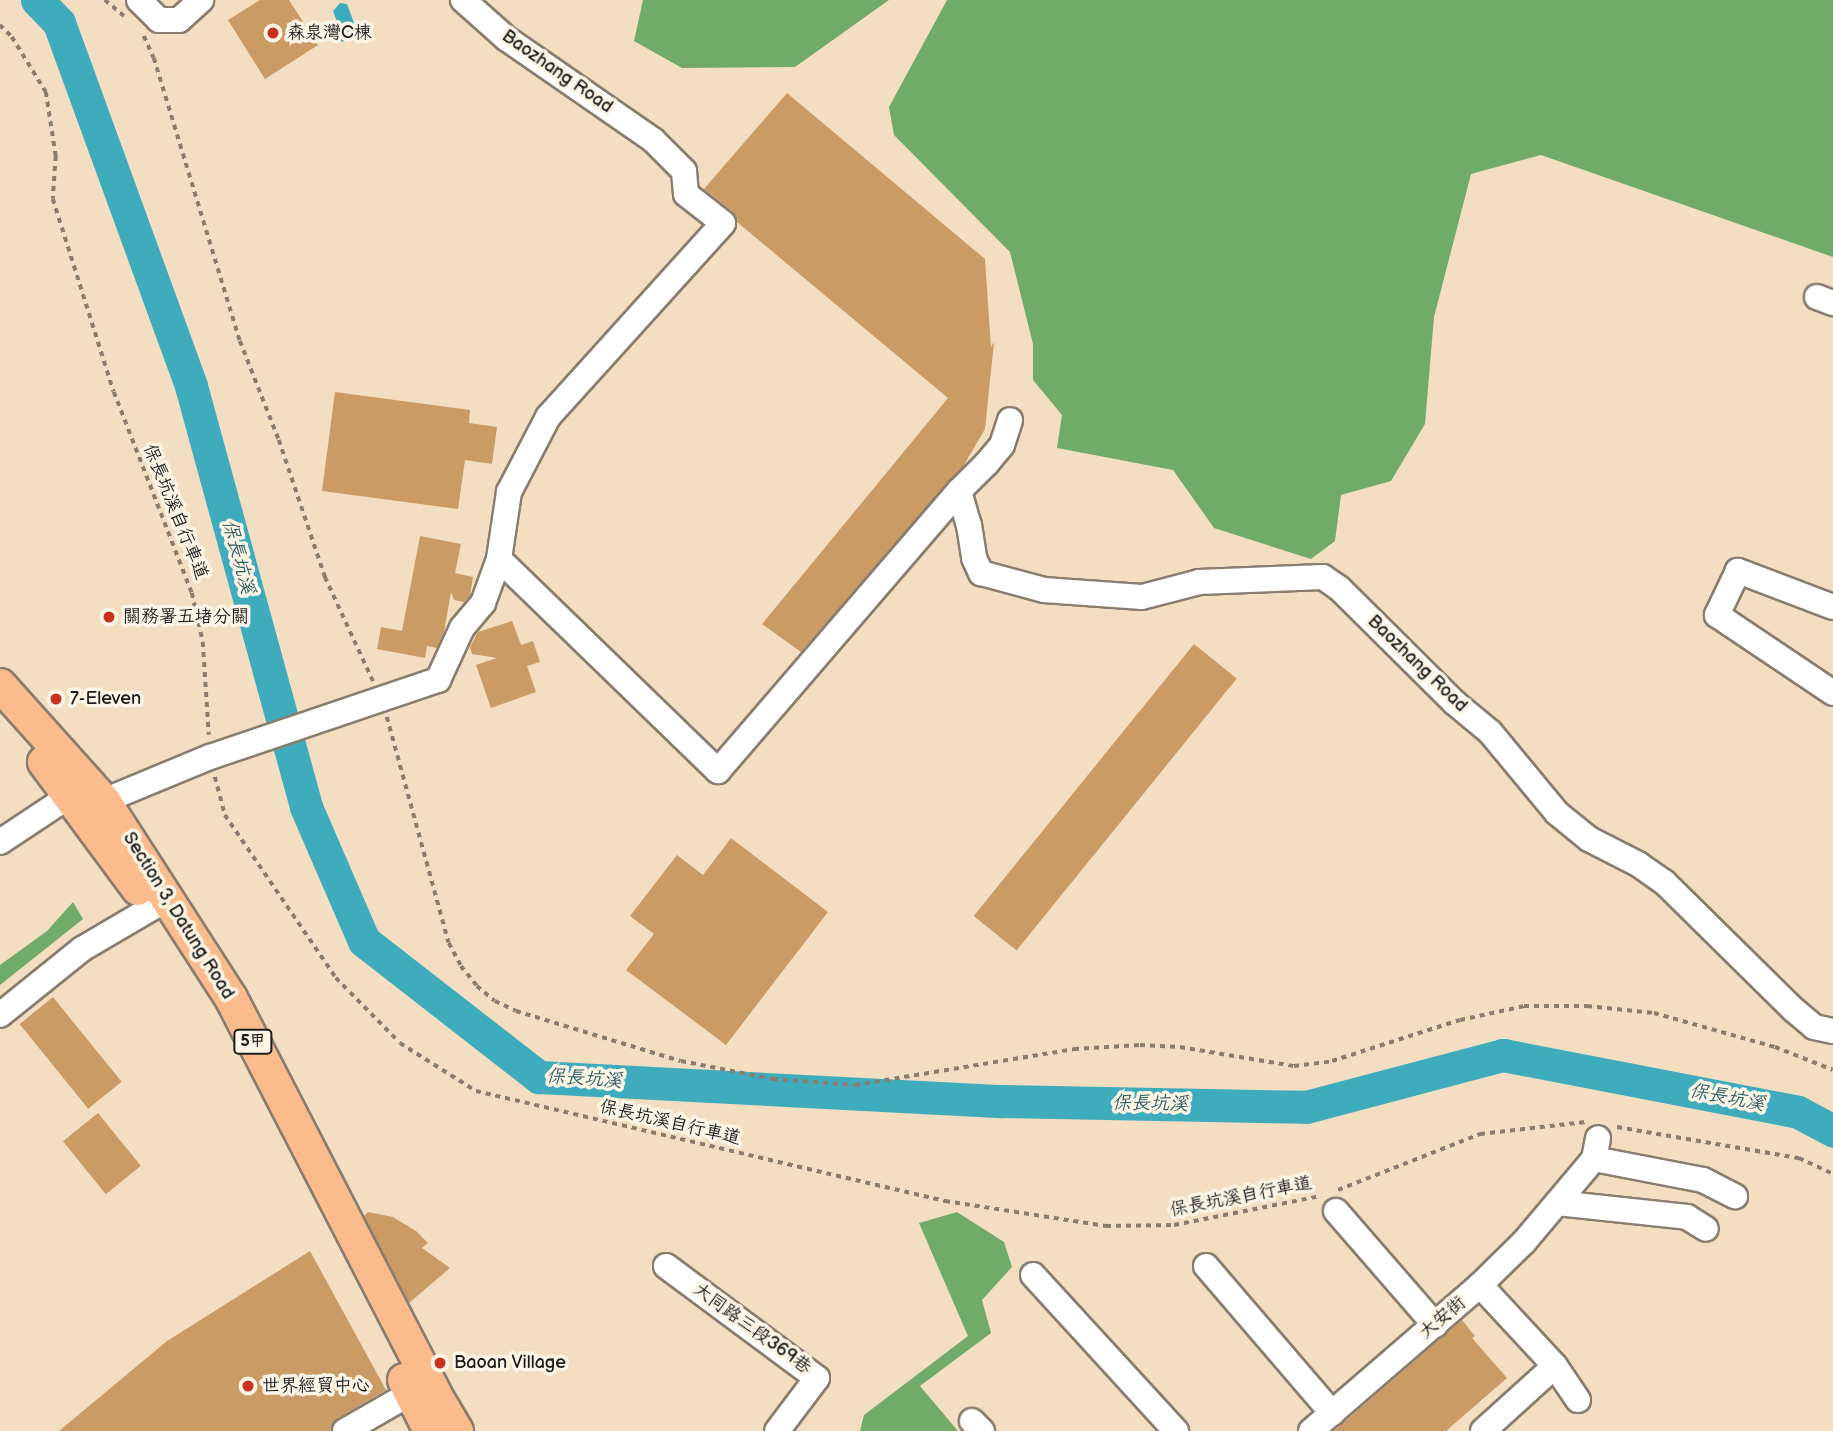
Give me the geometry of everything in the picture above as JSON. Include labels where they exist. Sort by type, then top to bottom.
[{"type":"main road","name":"Section 3, Datung Road","points":[[0,685],[231,998],[435,1394],[433,1430]]},
{"type":"main road","name":"Section 3, Datung Road","points":[[0,715],[86,802]]},
{"type":"main road","name":"Section 3, Datung Road","points":[[160,903],[411,1393],[433,1430]]},
{"type":"street","points":[[132,9],[151,27],[179,20],[201,0]]},
{"type":"street","name":"Baozhang Road","points":[[463,0],[507,39],[653,140],[684,171],[686,194],[723,223],[548,417],[509,492],[499,559]]},
{"type":"street","points":[[0,842],[86,802],[438,680],[462,628],[483,603],[499,559],[718,771],[958,491],[1002,445],[1010,420]]},
{"type":"street","name":"Baozhang Road","points":[[958,491],[969,525],[974,558],[981,573],[1032,587],[1073,594],[1142,597],[1199,582],[1322,577],[1339,588],[1455,703],[1490,732],[1558,813],[1589,839],[1638,864],[1664,882],[1794,1010],[1814,1027],[1833,1031]]},
{"type":"street","points":[[1833,607],[1738,571],[1717,615],[1833,693]]},
{"type":"street","points":[[0,1015],[82,949],[160,903]]},
{"type":"street","points":[[1480,1285],[1524,1242],[1557,1203],[1600,1137],[1735,1196]]},
{"type":"street","points":[[1557,1203],[1687,1217],[1706,1229]]},
{"type":"street","points":[[1336,1212],[1435,1325]]},
{"type":"street","name":"大同路三段369巷","points":[[666,1266],[817,1378],[777,1431]]},
{"type":"street","points":[[1206,1266],[1332,1413]]},
{"type":"street","points":[[1033,1275],[1176,1431]]},
{"type":"street","name":"大安街","points":[[1311,1431],[1480,1285],[1555,1366],[1578,1400]]},
{"type":"street","points":[[1483,1431],[1555,1366]]},
{"type":"street","points":[[345,1431],[411,1393]]},
{"type":"path","points":[[105,0],[132,9]]},
{"type":"path","name":"保長坑溪自行車道","points":[[0,25],[12,37],[46,92],[56,156],[53,198],[66,244],[122,414],[192,593],[203,642],[210,757],[225,815],[336,978],[400,1043],[476,1091],[945,1201],[1106,1226],[1174,1225],[1325,1195],[1480,1134],[1582,1122],[1600,1137],[1799,1158],[1833,1174]]},
{"type":"path","points":[[151,27],[154,58],[240,341],[279,440],[325,577],[383,701],[449,943],[469,976],[495,1001],[516,1011],[681,1061],[773,1079],[855,1085],[1074,1049],[1140,1045],[1180,1047],[1294,1066],[1332,1061],[1460,1020],[1536,1006],[1587,1006],[1654,1013],[1775,1047],[1833,1070]]},
{"type":"green space","points":[[643,0],[889,0],[795,67],[682,68],[634,41]]},
{"type":"green space","points":[[947,0],[1833,0],[1833,257],[1541,155],[1471,174],[1434,317],[1425,424],[1391,481],[1341,495],[1335,541],[1311,559],[1214,528],[1173,470],[1057,448],[1062,415],[1033,380],[1033,344],[1010,252],[894,135],[889,107]]},
{"type":"green space","points":[[73,902],[83,919],[0,985],[0,965],[47,931]]},
{"type":"green space","points":[[957,1212],[1004,1242],[1012,1267],[982,1300],[991,1333],[920,1386],[958,1431],[860,1431],[864,1415],[968,1336],[919,1223]]},
{"type":"water","points":[[340,3],[347,4],[354,23],[351,38],[342,42],[336,35],[337,22],[333,11]]},
{"type":"building","name":"森泉灣C棟","points":[[260,0],[289,0],[318,45],[265,79],[228,20]]},
{"type":"building","points":[[787,93],[985,259],[991,347],[994,342],[985,429],[964,465],[801,652],[762,624],[948,398],[737,222],[732,211],[704,189]]},
{"type":"building","points":[[335,392],[470,410],[469,423],[497,427],[492,464],[465,460],[458,509],[322,491]]},
{"type":"building","points":[[420,536],[461,544],[455,573],[473,577],[470,596],[464,602],[454,600],[451,592],[444,632],[437,648],[427,646],[425,658],[377,649],[381,627],[402,631]]},
{"type":"building","points":[[512,621],[521,645],[533,641],[540,662],[527,666],[536,692],[491,708],[476,665],[497,658],[472,654],[470,647],[478,632]]},
{"type":"building","points":[[1194,644],[1237,679],[1016,951],[974,916]]},
{"type":"building","points":[[731,838],[828,912],[726,1045],[626,970],[654,934],[630,916],[677,855],[703,875]]},
{"type":"building","points":[[53,997],[122,1082],[88,1109],[20,1024]]},
{"type":"building","points":[[98,1113],[141,1166],[106,1194],[63,1141]]},
{"type":"building","points":[[368,1212],[393,1217],[416,1231],[428,1243],[422,1248],[450,1268],[409,1303],[364,1216]]},
{"type":"building","name":"世界經貿中心","points":[[310,1251],[386,1390],[338,1418],[330,1431],[59,1431],[167,1341]]},
{"type":"building","points":[[1462,1320],[1475,1336],[1472,1338],[1507,1378],[1446,1431],[1334,1431]]},
{"type":"waterway","name":"保長坑溪","points":[[37,0],[59,23],[191,386],[306,807],[364,941],[539,1077],[1002,1101],[1306,1107],[1503,1055],[1798,1112],[1833,1131]]},
{"type":"place","name":"森泉灣C棟","points":[[273,33]]},
{"type":"place","name":"關務署五堵分關","points":[[109,617]]},
{"type":"place","name":"7-Eleven","points":[[56,699]]},
{"type":"place","name":"Baoan Village","points":[[440,1363]]},
{"type":"place","name":"世界經貿中心","points":[[248,1386]]}]
